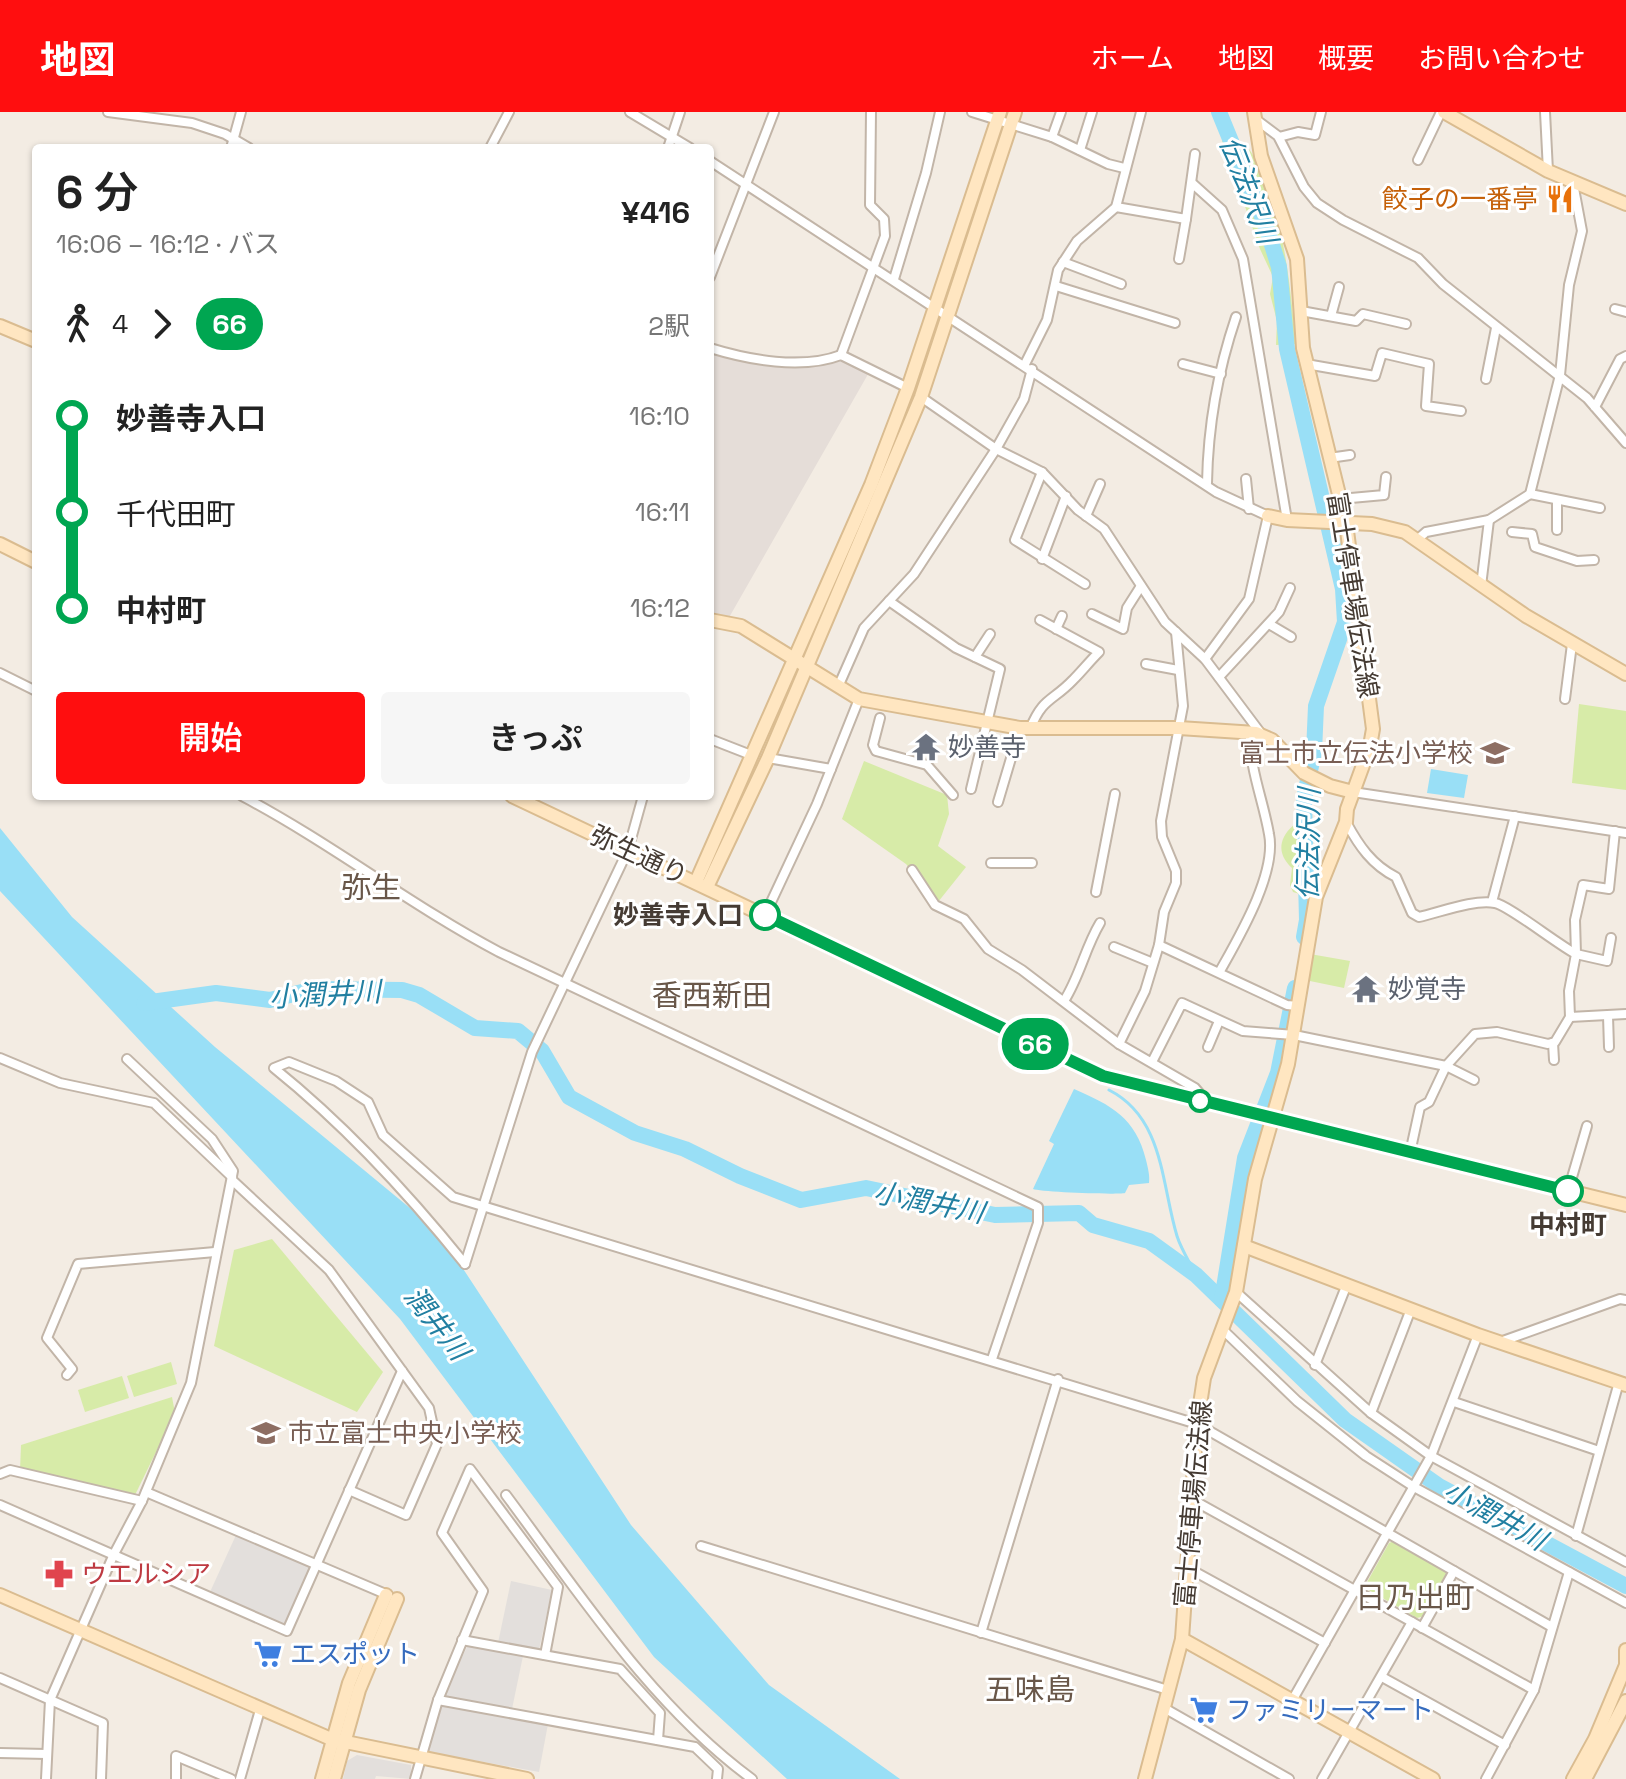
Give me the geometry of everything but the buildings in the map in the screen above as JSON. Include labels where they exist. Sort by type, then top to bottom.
[{"type":"street","points":[[108,112],[192,123],[232,143],[241,112]]},
{"type":"street","points":[[492,144],[509,112]]},
{"type":"street","points":[[630,112],[684,144]]},
{"type":"street","points":[[669,144],[680,112]]},
{"type":"street","points":[[714,267],[774,112]]},
{"type":"street","points":[[841,355],[876,268],[885,236],[884,219],[870,205],[871,112]]},
{"type":"street","points":[[894,279],[926,173],[940,112]]},
{"type":"street","points":[[972,112],[1006,116],[1124,168]]},
{"type":"street","points":[[1052,137],[1061,112]]},
{"type":"street","points":[[1080,150],[1092,112]]},
{"type":"street","points":[[838,687],[860,634],[914,574],[996,449],[1024,399],[1028,367],[1047,320],[1063,262],[1077,241],[1116,207],[1141,112]]},
{"type":"street","points":[[1279,137],[1298,132],[1315,135],[1321,112]]},
{"type":"street","points":[[1418,160],[1442,112],[1548,171],[1626,204]]},
{"type":"street","points":[[1545,112],[1548,171]]},
{"type":"street","points":[[1254,115],[1279,137],[1304,187],[1317,203],[1343,220],[1418,258],[1496,328],[1560,375],[1595,407],[1626,443]]},
{"type":"street","name":"富士停車場伝法線","points":[[1149,1777],[1182,1639],[1197,1424],[1204,1378],[1235,1295],[1255,1179],[1316,897],[1346,822],[1373,729],[1340,499],[1305,364],[1297,259],[1261,156],[1254,115]]},
{"type":"street","points":[[702,885],[768,758],[801,664],[908,388],[1006,116]]},
{"type":"street","points":[[702,885],[751,755],[801,664],[921,397],[1006,116]]},
{"type":"street","points":[[1179,259],[1193,184],[1195,154]]},
{"type":"street","points":[[714,164],[1028,367],[1130,437],[1249,509],[1287,520],[1393,528],[1418,539],[1481,586],[1626,674]]},
{"type":"street","points":[[1418,539],[1426,532],[1489,520],[1530,494],[1560,375],[1569,285],[1582,231],[1573,183]]},
{"type":"street","points":[[1193,184],[1222,210],[1243,259],[1287,520]]},
{"type":"street","points":[[1116,207],[1186,219]]},
{"type":"street","points":[[1063,262],[1121,284]]},
{"type":"street","points":[[1056,286],[1175,323]]},
{"type":"street","points":[[1331,316],[1339,287]]},
{"type":"street","points":[[1615,309],[1626,312]]},
{"type":"street","points":[[1301,311],[1356,321],[1363,314],[1406,324]]},
{"type":"street","points":[[1207,483],[1207,452],[1221,374],[1236,317]]},
{"type":"street","points":[[0,326],[32,339]]},
{"type":"street","points":[[1486,379],[1496,328]]},
{"type":"street","points":[[714,349],[793,362],[841,355],[908,388]]},
{"type":"street","points":[[1305,364],[1375,376],[1382,353],[1429,364],[1426,406],[1461,411]]},
{"type":"street","points":[[1595,407],[1620,359],[1626,356]]},
{"type":"street","points":[[1183,364],[1221,374]]},
{"type":"street","points":[[921,397],[996,449],[1042,472],[1110,535],[1165,622],[1205,659],[1256,734],[1289,756],[1309,776],[1353,792],[1626,833]]},
{"type":"street","points":[[1329,458],[1350,455]]},
{"type":"street","points":[[1042,472],[1015,540],[1085,584]]},
{"type":"street","points":[[1340,499],[1384,495],[1386,477]]},
{"type":"street","points":[[1246,479],[1249,509]]},
{"type":"street","points":[[1086,516],[1100,484]]},
{"type":"street","points":[[1530,494],[1600,508]]},
{"type":"street","points":[[1042,559],[1066,496]]},
{"type":"street","points":[[1557,500],[1557,530]]},
{"type":"street","points":[[1205,659],[1249,599],[1268,516]]},
{"type":"street","points":[[1481,586],[1489,520]]},
{"type":"street","points":[[1512,532],[1532,534],[1535,547],[1577,561],[1594,560]]},
{"type":"street","points":[[0,544],[32,560]]},
{"type":"street","points":[[1092,614],[1123,629],[1127,608],[1141,586]]},
{"type":"street","points":[[1219,677],[1279,612],[1290,588]]},
{"type":"street","points":[[889,601],[975,657],[1000,669],[971,789]]},
{"type":"street","points":[[1056,629],[1062,616]]},
{"type":"street","points":[[998,802],[1025,728],[1041,705],[1075,679],[1081,666],[1099,652],[1040,620]]},
{"type":"street","points":[[714,621],[741,626],[838,687],[882,710],[1025,728],[1179,728],[1256,734]]},
{"type":"street","points":[[1269,624],[1291,637]]},
{"type":"street","points":[[1119,1044],[1145,991],[1159,945],[1164,912],[1176,883],[1176,871],[1162,837],[1161,821],[1183,706],[1176,632]]},
{"type":"street","points":[[975,657],[990,634]]},
{"type":"street","points":[[1565,699],[1572,644]]},
{"type":"street","points":[[1146,664],[1178,670]]},
{"type":"street","points":[[0,673],[32,689]]},
{"type":"street","points":[[765,915],[859,699]]},
{"type":"street","points":[[882,710],[873,745],[876,751],[927,765],[953,795]]},
{"type":"street","points":[[1220,971],[1270,862],[1270,837],[1249,757],[1256,734]]},
{"type":"street","points":[[714,741],[751,755]]},
{"type":"street","points":[[768,758],[831,769]]},
{"type":"street","points":[[1096,892],[1115,794]]},
{"type":"street","points":[[249,800],[307,831],[435,918],[499,952],[566,981],[1038,1207],[1038,1223],[992,1359]]},
{"type":"street","name":"弥生通り","points":[[521,800],[1082,1068],[1270,1120],[1626,1205]]},
{"type":"street","points":[[642,800],[628,850],[532,1052],[486,1205],[465,1264],[402,1185],[310,1097],[274,1068],[289,1062],[336,1081],[368,1102],[383,1135],[453,1197],[486,1205],[1058,1379],[1197,1424],[1552,1627]]},
{"type":"street","points":[[1492,902],[1515,816]]},
{"type":"street","points":[[1346,822],[1358,844],[1380,869],[1396,877],[1412,913],[1419,917],[1492,902],[1507,906],[1556,944],[1576,954],[1607,961],[1611,938]]},
{"type":"street","points":[[1554,1060],[1553,1043],[1570,1017],[1569,991],[1576,954],[1575,920],[1583,885],[1609,889],[1615,831]]},
{"type":"street","points":[[991,863],[1032,863]]},
{"type":"street","points":[[912,870],[935,905],[964,919],[988,949],[1008,960],[1119,1044],[1195,1088],[1207,1102]]},
{"type":"street","points":[[1064,1001],[1077,981],[1087,945],[1100,923]]},
{"type":"street","points":[[1159,945],[1292,1006]]},
{"type":"street","points":[[1114,947],[1153,963]]},
{"type":"street","points":[[1152,1062],[1182,1003],[1243,1031],[1320,1040],[1446,1066],[1474,1080]]},
{"type":"street","points":[[1570,1017],[1626,1014]]},
{"type":"street","points":[[1608,1016],[1609,1047]]},
{"type":"street","points":[[1208,1047],[1219,1021]]},
{"type":"street","points":[[1320,1040],[1323,1027]]},
{"type":"street","points":[[1410,1153],[1420,1107],[1429,1102],[1446,1066],[1467,1040],[1482,1032],[1553,1043]]},
{"type":"street","points":[[0,1058],[60,1083],[154,1103],[329,1270],[429,1408],[437,1444],[406,1515],[349,1490]]},
{"type":"street","points":[[46,1779],[50,1700],[114,1554],[144,1496],[191,1383],[233,1171],[212,1139],[127,1059]]},
{"type":"street","points":[[1568,1191],[1587,1126]]},
{"type":"street","points":[[1244,1246],[1478,1335],[1623,1384],[1599,1451],[1576,1536]]},
{"type":"street","points":[[67,1375],[72,1369],[47,1338],[78,1264],[215,1252]]},
{"type":"street","points":[[1315,1365],[1347,1284]]},
{"type":"street","points":[[1235,1295],[1371,1413],[1430,1458],[1626,1562]]},
{"type":"street","points":[[1499,1342],[1620,1299],[1626,1300]]},
{"type":"street","points":[[1371,1413],[1411,1309]]},
{"type":"street","points":[[1222,1329],[1297,1401],[1366,1456],[1626,1603]]},
{"type":"street","points":[[1293,1699],[1430,1458],[1478,1335]]},
{"type":"street","points":[[0,1505],[287,1631],[402,1371]]},
{"type":"street","points":[[981,1633],[1058,1379]]},
{"type":"street","points":[[1454,1402],[1599,1451]]},
{"type":"street","points":[[415,1779],[438,1700],[483,1591],[442,1533],[470,1469],[558,1587],[545,1655]]},
{"type":"street","points":[[0,1474],[10,1470],[144,1496],[392,1597],[349,1683],[337,1741],[334,1779]]},
{"type":"street","points":[[506,1495],[621,1648],[701,1735],[752,1779]]},
{"type":"street","points":[[1193,1500],[1534,1690]]},
{"type":"street","points":[[701,1546],[1168,1690]]},
{"type":"street","points":[[1188,1568],[1325,1643]]},
{"type":"street","points":[[1422,1628],[1454,1571]]},
{"type":"street","points":[[1486,1779],[1534,1690],[1569,1572]]},
{"type":"street","points":[[0,1595],[337,1741],[478,1774],[527,1779]]},
{"type":"street","points":[[1322,1779],[1412,1622]]},
{"type":"street","points":[[1182,1639],[1433,1779]]},
{"type":"street","points":[[462,1640],[620,1669],[660,1713],[658,1740]]},
{"type":"street","points":[[1573,1779],[1595,1739],[1626,1664],[1626,1650]]},
{"type":"street","points":[[1382,1677],[1505,1745]]},
{"type":"street","points":[[0,1678],[103,1723],[101,1779]]},
{"type":"street","points":[[438,1700],[695,1747],[718,1769],[717,1779]]},
{"type":"street","points":[[1585,1779],[1622,1717],[1626,1701]]},
{"type":"street","points":[[1164,1708],[1289,1779]]},
{"type":"street","points":[[240,1779],[260,1710]]},
{"type":"street","points":[[322,1779],[337,1741]]},
{"type":"street","points":[[0,1753],[47,1754]]},
{"type":"street","points":[[176,1779],[176,1756],[231,1779]]},
{"type":"shaded area","points":[[714,349],[752,357],[841,355],[871,369],[727,621],[714,616]]},
{"type":"shaded area","points":[[236,1535],[310,1567],[285,1624],[210,1592]]},
{"type":"shaded area","points":[[511,1581],[552,1590],[539,1650],[498,1643]]},
{"type":"shaded area","points":[[468,1645],[523,1656],[512,1709],[447,1697],[445,1692]]},
{"type":"shaded area","points":[[444,1705],[548,1724],[539,1772],[429,1752],[427,1748],[440,1707]]},
{"type":"shaded area","points":[[357,1755],[411,1765],[411,1779],[376,1776],[375,1779],[343,1779],[347,1761]]},
{"type":"green space","points":[[1234,135],[1251,152],[1271,195],[1283,245],[1296,344],[1276,345],[1277,321],[1270,294],[1273,277],[1222,141]]},
{"type":"green space","points":[[1579,704],[1626,711],[1626,790],[1572,783]]},
{"type":"green space","points":[[864,761],[947,795],[949,814],[938,846],[966,867],[938,902],[906,864],[842,819]]},
{"type":"green space","points":[[1295,824],[1307,832],[1313,871],[1306,896],[1293,892],[1290,885],[1292,868],[1282,851],[1283,840]]},
{"type":"green space","points":[[1310,954],[1350,961],[1344,988],[1305,980]]},
{"type":"green space","points":[[272,1239],[383,1372],[357,1412],[214,1346],[234,1250]]},
{"type":"green space","points":[[171,1362],[177,1384],[134,1397],[127,1376]]},
{"type":"green space","points":[[122,1376],[129,1398],[85,1412],[78,1390]]},
{"type":"green space","points":[[172,1397],[175,1413],[135,1495],[20,1471],[21,1445]]},
{"type":"green space","points":[[1394,1541],[1446,1570],[1447,1575],[1424,1616],[1417,1618],[1367,1589],[1366,1584],[1389,1543]]},
{"type":"water","points":[[1431,769],[1468,775],[1464,798],[1427,793]]},
{"type":"water","name":"潤井川","points":[[0,828],[72,917],[215,1047],[439,1232],[631,1525],[769,1685],[900,1779],[787,1779],[654,1657],[400,1319],[0,891]]},
{"type":"water","points":[[1074,1089],[1110,1107],[1129,1123],[1142,1146],[1149,1183],[1129,1185],[1125,1193],[1119,1194],[1033,1189],[1054,1144],[1049,1141]]},
{"type":"waterway","name":"伝法沢川","points":[[1219,112],[1267,229],[1279,267],[1287,349],[1343,589],[1345,622],[1316,706],[1314,752],[1304,799],[1307,920],[1304,937]]},
{"type":"waterway","name":"伝法沢川","points":[[1222,1300],[1245,1158],[1278,1073],[1295,988]]},
{"type":"waterway","name":"小潤井川","points":[[144,1003],[216,993],[270,1000],[314,989],[402,990],[419,995],[475,1028],[518,1031],[542,1051],[569,1097],[635,1133],[685,1149],[740,1176],[801,1200],[866,1188],[995,1215],[1079,1213],[1093,1225],[1149,1241],[1196,1275],[1345,1420],[1439,1486],[1626,1586]]},
{"type":"waterway","points":[[1109,1090],[1127,1102],[1141,1117],[1150,1135],[1158,1154],[1177,1236],[1196,1275]]},
{"type":"bus line","name":"66","points":[[765,915],[1103,1076],[1270,1120],[1568,1191]]},
{"type":"place","name":"餃子の一番亭","points":[[1560,199]]},
{"type":"place","name":"妙善寺","points":[[926,747]]},
{"type":"place","name":"富士市立伝法小学校","points":[[1495,753]]},
{"type":"place","name":"妙善寺入口","points":[[765,915]]},
{"type":"place","name":"妙覚寺","points":[[1366,989]]},
{"type":"place","name":"中村町","points":[[1568,1191]]},
{"type":"place","name":"市立富士中央小学校","points":[[266,1433]]},
{"type":"place","name":"ウエルシア","points":[[59,1574]]},
{"type":"place","name":"エスポット","points":[[268,1654]]},
{"type":"place","name":"ファミリーマート","points":[[1204,1710]]},
{"type":"district","name":"弥生","points":[[371,887]]},
{"type":"district","name":"香西新田","points":[[712,995]]},
{"type":"district","name":"日乃出町","points":[[1415,1597]]},
{"type":"district","name":"五味島","points":[[1030,1689]]}]
